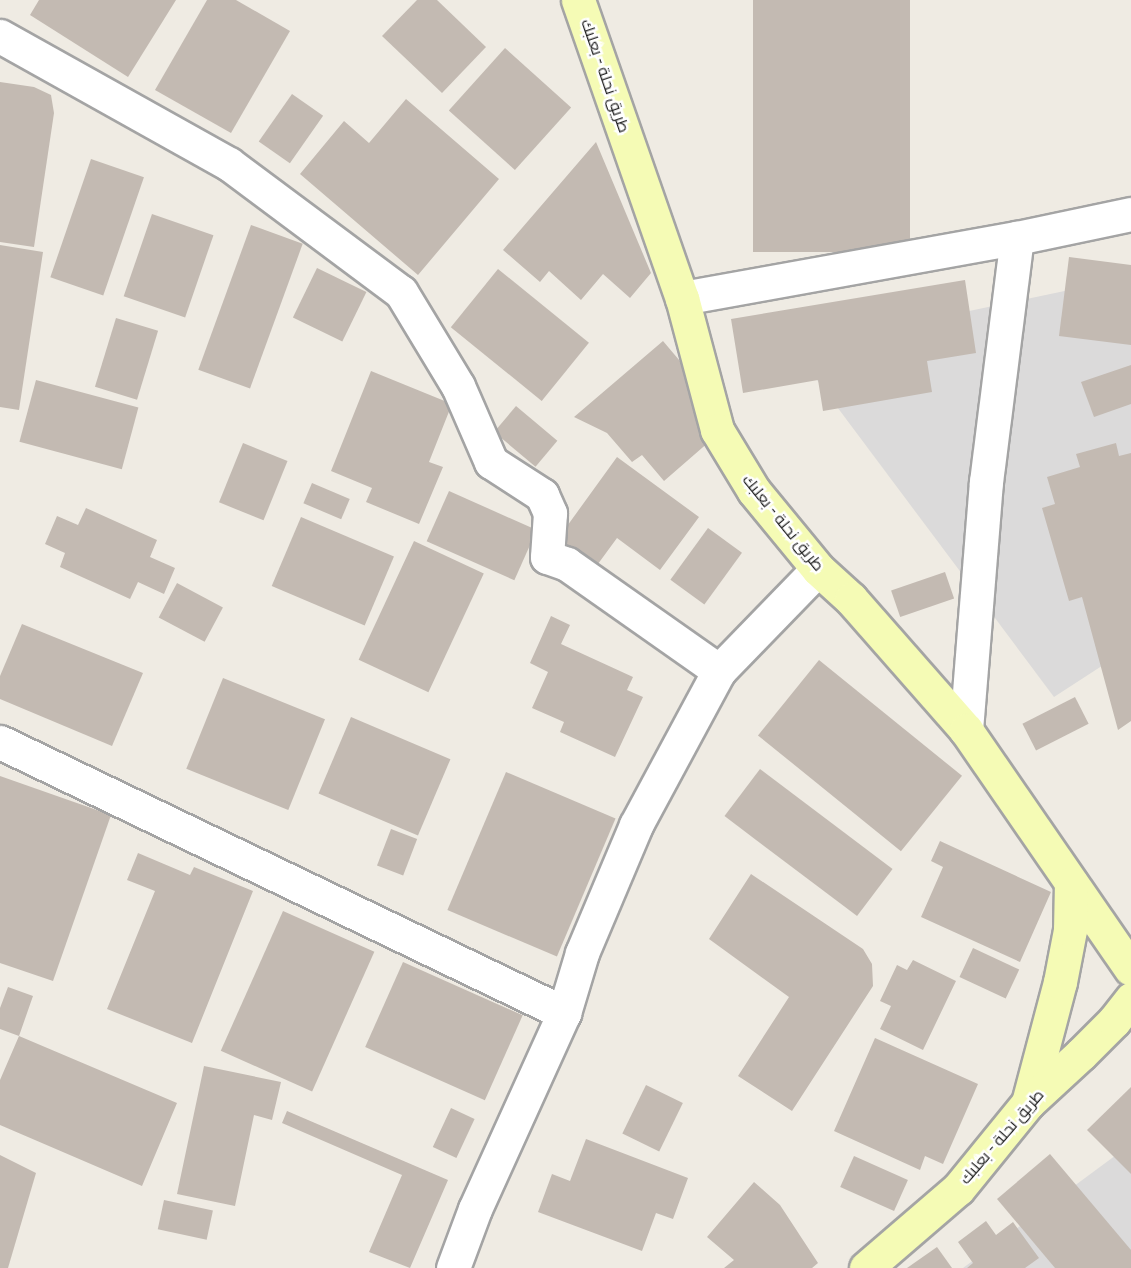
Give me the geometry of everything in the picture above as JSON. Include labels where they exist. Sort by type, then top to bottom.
[{"type":"street","name":"طريق نحلة - بعلبك","points":[[578,0],[682,298],[717,430],[754,491],[818,568],[851,599],[966,730],[1131,969]]},
{"type":"street","points":[[0,36],[229,164],[401,292],[458,386],[491,462],[542,495],[550,513],[547,557],[567,564],[719,671]]},
{"type":"street","points":[[682,298],[1017,238],[1131,214]]},
{"type":"street","points":[[966,730],[986,482],[1017,238]]},
{"type":"street","points":[[453,1268],[475,1209],[564,1013],[582,953],[636,825],[719,671],[818,568]]},
{"type":"street","points":[[0,742],[564,1013]]},
{"type":"street","points":[[1028,1103],[1060,982],[1071,930],[1071,883]]},
{"type":"street","name":"طريق نحلة - بعلبك","points":[[866,1268],[958,1189],[1028,1103],[1114,1022],[1131,999]]},
{"type":"shaded area","points":[[1131,277],[1131,647],[1054,697],[793,348]]},
{"type":"shaded area","points":[[1131,1144],[1131,1268],[963,1268]]},
{"type":"building","points":[[39,0],[176,0],[128,77],[30,15]]},
{"type":"building","points":[[207,0],[236,0],[290,31],[231,133],[155,90]]},
{"type":"building","points":[[417,0],[437,0],[486,47],[442,93],[382,36]]},
{"type":"building","points":[[753,0],[910,0],[910,252],[753,252]]},
{"type":"building","points":[[505,48],[571,108],[515,170],[449,110]]},
{"type":"building","points":[[0,82],[34,87],[51,95],[54,113],[34,247],[0,242]]},
{"type":"building","points":[[292,94],[323,116],[290,163],[259,142]]},
{"type":"building","points":[[406,99],[499,179],[418,275],[300,174],[344,121],[369,143]]},
{"type":"building","points":[[596,142],[651,273],[630,298],[603,274],[581,300],[549,271],[540,282],[503,250]]},
{"type":"building","points":[[91,159],[144,177],[103,295],[50,277]]},
{"type":"building","points":[[152,214],[213,235],[185,317],[124,296]]},
{"type":"building","points":[[251,225],[303,244],[250,389],[198,370]]},
{"type":"building","points":[[0,245],[43,252],[19,410],[0,407]]},
{"type":"building","points":[[1069,257],[1131,265],[1131,345],[1059,336]]},
{"type":"building","points":[[317,268],[366,292],[342,342],[293,317]]},
{"type":"building","points":[[498,269],[589,343],[542,401],[451,327]]},
{"type":"building","points":[[965,280],[976,353],[927,361],[932,392],[823,411],[818,380],[743,393],[731,319]]},
{"type":"building","points":[[116,318],[158,331],[137,400],[95,387]]},
{"type":"building","points":[[663,341],[685,367],[710,441],[664,481],[642,455],[632,462],[607,433],[574,417]]},
{"type":"building","points":[[1131,365],[1131,404],[1094,417],[1081,382]]},
{"type":"building","points":[[371,371],[452,404],[429,462],[443,467],[419,524],[366,502],[372,488],[331,471]]},
{"type":"building","points":[[36,380],[138,407],[122,469],[19,442]]},
{"type":"building","points":[[516,406],[557,441],[536,467],[494,432]]},
{"type":"building","points":[[243,443],[288,461],[264,520],[219,502]]},
{"type":"building","points":[[1116,443],[1119,456],[1131,453],[1131,721],[1118,730],[1082,597],[1069,601],[1042,508],[1055,504],[1047,477],[1080,467],[1076,454]]},
{"type":"building","points":[[617,457],[699,517],[660,570],[617,538],[595,568],[557,540]]},
{"type":"building","points":[[312,483],[350,499],[341,519],[303,503]]},
{"type":"building","points":[[449,491],[537,530],[514,580],[427,541]]},
{"type":"building","points":[[86,508],[157,540],[150,557],[175,568],[164,594],[138,582],[130,599],[60,567],[65,553],[45,544],[57,516],[78,525]]},
{"type":"building","points":[[301,517],[394,556],[365,626],[272,586]]},
{"type":"building","points":[[708,528],[742,553],[704,604],[670,580]]},
{"type":"building","points":[[414,541],[484,574],[428,692],[359,660]]},
{"type":"building","points":[[945,572],[954,598],[900,617],[891,591]]},
{"type":"building","points":[[177,583],[223,607],[205,642],[159,617]]},
{"type":"building","points":[[551,616],[570,625],[561,644],[633,677],[627,690],[643,697],[615,757],[560,732],[564,722],[532,708],[548,672],[530,663]]},
{"type":"building","points":[[22,624],[143,673],[112,746],[0,699],[0,676]]},
{"type":"building","points":[[819,660],[962,776],[901,851],[758,735]]},
{"type":"building","points":[[223,678],[325,719],[288,810],[186,769]]},
{"type":"building","points":[[1075,697],[1089,724],[1036,751],[1022,724]]},
{"type":"building","points":[[351,717],[450,759],[418,836],[319,793]]},
{"type":"building","points":[[760,769],[893,869],[857,916],[724,816]]},
{"type":"building","points":[[506,772],[616,818],[557,957],[447,910]]},
{"type":"building","points":[[0,776],[111,815],[53,981],[0,963]]},
{"type":"building","points":[[391,829],[417,839],[403,875],[377,865]]},
{"type":"building","points":[[940,841],[1051,892],[1020,962],[921,917],[943,867],[931,861]]},
{"type":"building","points":[[138,853],[190,875],[194,867],[253,891],[192,1043],[107,1009],[155,891],[127,880]]},
{"type":"building","points":[[751,874],[863,949],[872,964],[873,986],[792,1111],[738,1076],[789,997],[709,939]]},
{"type":"building","points":[[283,911],[374,952],[312,1091],[221,1051]]},
{"type":"building","points":[[973,948],[1019,970],[1006,999],[959,977]]},
{"type":"building","points":[[913,960],[956,981],[923,1050],[880,1029],[891,1006],[880,1001],[897,965],[907,970]]},
{"type":"building","points":[[403,962],[523,1015],[485,1100],[365,1047]]},
{"type":"building","points":[[8,987],[33,996],[19,1036],[0,1029],[0,1008]]},
{"type":"building","points":[[19,1036],[177,1103],[142,1186],[0,1125],[0,1080]]},
{"type":"building","points":[[875,1038],[978,1084],[943,1164],[925,1156],[920,1170],[834,1131]]},
{"type":"building","points":[[204,1066],[281,1082],[272,1120],[254,1115],[235,1206],[177,1194]]},
{"type":"building","points":[[646,1085],[683,1103],[659,1152],[622,1134]]},
{"type":"building","points":[[1131,1087],[1131,1174],[1087,1130]]},
{"type":"building","points":[[451,1108],[475,1119],[456,1158],[433,1147]]},
{"type":"building","points":[[287,1111],[448,1180],[410,1268],[369,1252],[402,1175],[282,1123]]},
{"type":"building","points":[[586,1139],[688,1178],[673,1219],[656,1213],[642,1251],[538,1212],[552,1174],[570,1181]]},
{"type":"building","points":[[1050,1154],[1131,1250],[1131,1268],[1055,1268],[997,1199]]},
{"type":"building","points":[[0,1155],[36,1173],[8,1268],[0,1268]]},
{"type":"building","points":[[854,1156],[908,1180],[894,1211],[840,1187]]},
{"type":"building","points":[[754,1182],[780,1205],[818,1263],[812,1268],[724,1268],[734,1260],[707,1237]]},
{"type":"building","points":[[164,1200],[213,1210],[207,1240],[158,1229]]},
{"type":"building","points":[[986,1221],[996,1235],[1013,1222],[1039,1258],[1025,1268],[967,1268],[973,1263],[958,1242]]},
{"type":"building","points":[[937,1247],[952,1268],[907,1268]]}]
